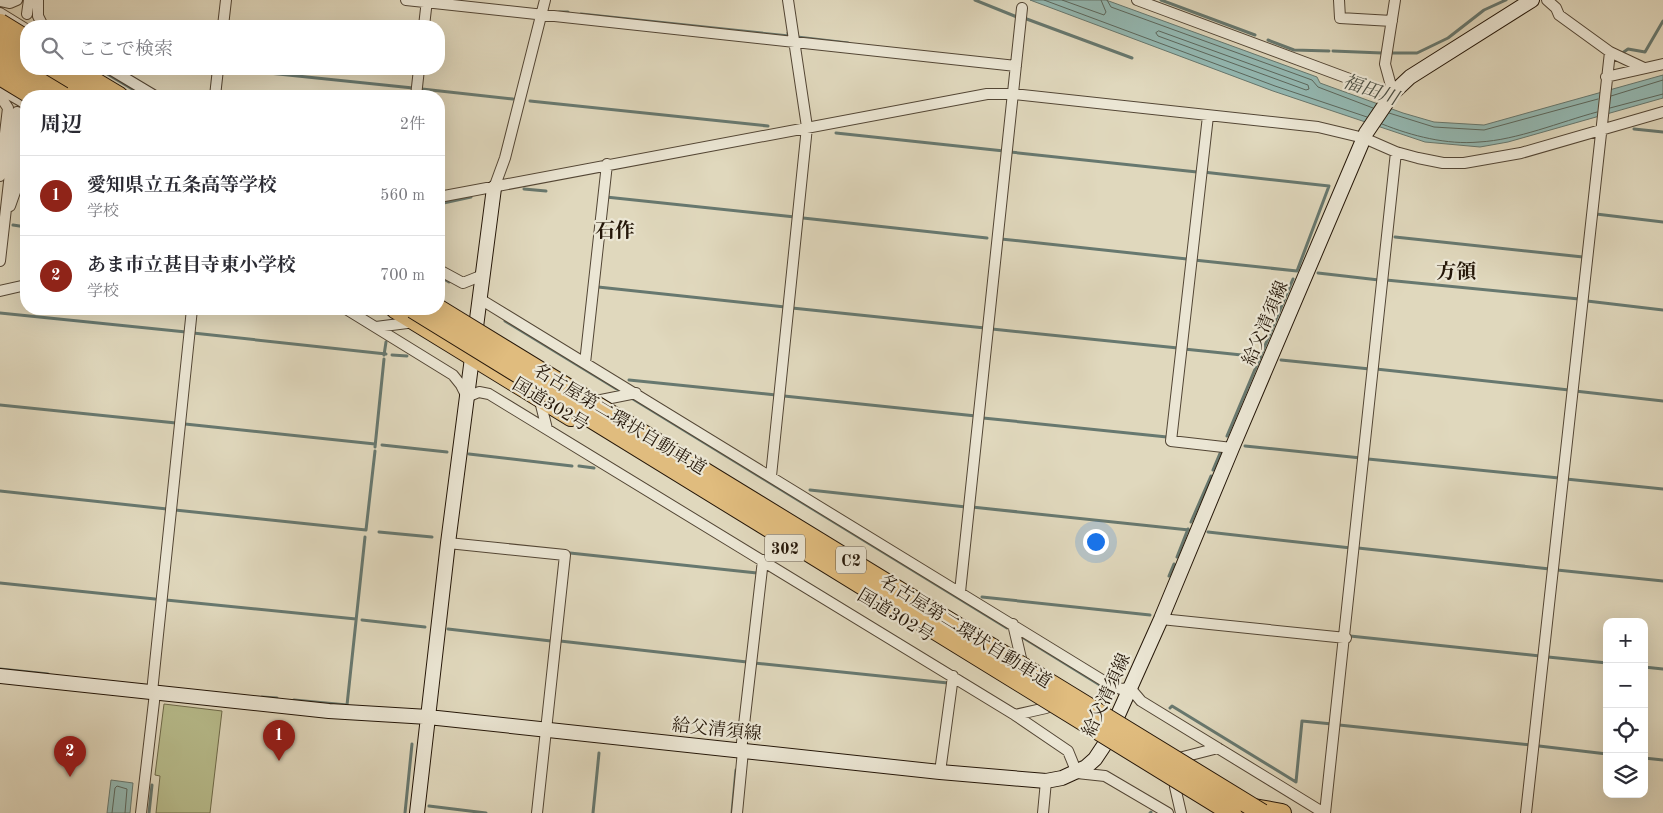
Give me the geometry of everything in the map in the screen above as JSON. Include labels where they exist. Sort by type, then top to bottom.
[{"type":"highway","points":[[0,23],[20,35]]},
{"type":"highway","points":[[0,41],[20,53]]},
{"type":"highway","points":[[0,58],[20,70]]},
{"type":"highway","points":[[0,67],[38,90]]},
{"type":"highway","points":[[28,75],[53,90]]},
{"type":"highway","points":[[55,75],[79,90]]},
{"type":"highway","points":[[84,75],[109,90]]},
{"type":"highway","points":[[0,76],[23,90]]},
{"type":"highway","name":"名古屋第二環状自動車道","points":[[445,313],[1262,813]]},
{"type":"highway","name":"国道302号","points":[[409,315],[472,356],[1213,809]]},
{"type":"highway","name":"名古屋第二環状自動車道","points":[[409,315],[1232,813]]},
{"type":"highway","points":[[1213,809],[1258,808],[1282,813]]},
{"type":"main road","name":"給父清須線","points":[[0,676],[329,711],[428,717],[546,729],[940,772],[1046,781],[1077,773],[1095,759],[1105,744],[1162,619],[1232,448],[1365,135],[1391,95],[1429,64],[1532,0]]},
{"type":"main road","points":[[417,813],[448,543],[494,188]]},
{"type":"street","points":[[0,1],[10,3],[17,0]]},
{"type":"street","points":[[28,14],[29,0]]},
{"type":"street","points":[[38,0],[38,16],[40,20]]},
{"type":"street","points":[[224,20],[226,0]]},
{"type":"street","points":[[406,0],[1016,66]]},
{"type":"street","points":[[494,188],[505,158],[545,0]]},
{"type":"street","points":[[771,476],[807,127],[788,0]]},
{"type":"street","points":[[1137,0],[1391,95]]},
{"type":"street","points":[[1339,0],[1340,18],[1392,21]]},
{"type":"street","points":[[1391,95],[1385,64],[1395,0]]},
{"type":"street","points":[[1547,0],[1556,8],[1559,15],[1610,52],[1644,68]]},
{"type":"street","points":[[425,20],[427,1]]},
{"type":"street","points":[[960,592],[1022,8]]},
{"type":"street","points":[[0,13],[20,25]]},
{"type":"street","points":[[1526,813],[1610,52]]},
{"type":"street","points":[[1606,78],[1663,64]]},
{"type":"street","points":[[120,75],[145,90]]},
{"type":"street","points":[[216,90],[218,75]]},
{"type":"street","points":[[417,90],[418,75]]},
{"type":"street","points":[[0,89],[20,101]]},
{"type":"street","points":[[445,196],[494,188],[607,164],[988,94],[1013,94],[1318,127],[1365,135],[1396,152],[1443,162],[1464,163],[1521,153],[1601,128],[1663,112]]},
{"type":"street","points":[[0,96],[8,108],[0,176]]},
{"type":"street","points":[[0,261],[17,112]]},
{"type":"street","points":[[1208,116],[1171,441],[1232,448]]},
{"type":"street","points":[[480,299],[1112,686],[1121,689],[1130,688],[1141,701],[1324,813],[1346,638],[1396,152]]},
{"type":"street","points":[[4,222],[16,189],[20,155]]},
{"type":"street","points":[[585,364],[607,164]]},
{"type":"street","points":[[0,199],[4,222]]},
{"type":"street","points":[[445,274],[463,284],[483,275]]},
{"type":"street","points":[[0,290],[20,286]]},
{"type":"street","points":[[141,813],[191,315]]},
{"type":"street","points":[[356,315],[453,375],[462,385],[467,397],[479,392],[488,394],[1015,715],[1068,750],[1077,773],[1105,776],[1155,809],[1168,813]]},
{"type":"street","points":[[376,327],[398,315]]},
{"type":"street","points":[[558,408],[636,393]]},
{"type":"street","points":[[539,397],[547,430]]},
{"type":"street","points":[[448,543],[565,555],[537,813]]},
{"type":"street","points":[[737,813],[763,560]]},
{"type":"street","points":[[1162,619],[1346,638]]},
{"type":"street","points":[[1012,624],[1030,698]]},
{"type":"street","points":[[940,772],[952,676]]},
{"type":"street","points":[[1015,715],[1046,708]]},
{"type":"street","points":[[1142,767],[1218,748]]},
{"type":"street","points":[[1043,813],[1046,781]]},
{"type":"street","points":[[1175,787],[1181,813]]},
{"type":"green space","points":[[164,704],[222,711],[210,813],[156,813],[160,776],[155,775]]},
{"type":"water","points":[[1030,0],[1106,0],[1317,77],[1320,83],[1403,113],[1434,122],[1484,125],[1663,75],[1663,98],[1508,142],[1480,147],[1425,142],[1273,91]]},
{"type":"water","points":[[111,780],[133,783],[130,813],[107,813]]},
{"type":"waterway","points":[[975,0],[1017,17]]},
{"type":"waterway","points":[[1161,0],[1255,35]]},
{"type":"waterway","points":[[1389,53],[1417,53],[1448,38],[1484,10],[1506,0]]},
{"type":"waterway","points":[[559,12],[568,12]]},
{"type":"waterway","points":[[581,14],[789,36],[788,33]]},
{"type":"waterway","points":[[1024,18],[1132,58]]},
{"type":"waterway","points":[[1621,54],[1628,49],[1645,52],[1663,21]]},
{"type":"waterway","points":[[797,37],[848,43]]},
{"type":"waterway","points":[[1268,40],[1294,50],[1329,51]]},
{"type":"waterway","points":[[1333,51],[1382,53]]},
{"type":"waterway","points":[[109,75],[134,90]]},
{"type":"waterway","points":[[288,75],[413,88]]},
{"type":"waterway","points":[[422,89],[431,90]]},
{"type":"waterway","points":[[445,92],[513,99]]},
{"type":"waterway","points":[[530,101],[768,126]]},
{"type":"waterway","points":[[1634,129],[1663,132]]},
{"type":"waterway","points":[[836,133],[1004,151]]},
{"type":"waterway","points":[[1010,152],[1197,172]]},
{"type":"waterway","points":[[1194,260],[1297,271],[1329,186],[1203,172]]},
{"type":"waterway","points":[[524,189],[546,191]]},
{"type":"waterway","points":[[445,203],[471,197]]},
{"type":"waterway","points":[[606,197],[795,217]]},
{"type":"waterway","points":[[1596,214],[1663,222]]},
{"type":"waterway","points":[[803,218],[987,238]]},
{"type":"waterway","points":[[13,225],[20,226]]},
{"type":"waterway","points":[[1395,237],[1583,257]]},
{"type":"waterway","points":[[1001,239],[1187,259]]},
{"type":"waterway","points":[[1318,273],[1379,280]]},
{"type":"waterway","points":[[1227,436],[1293,279]]},
{"type":"waterway","points":[[445,280],[449,282]]},
{"type":"waterway","points":[[1386,280],[1579,299]]},
{"type":"waterway","points":[[598,287],[785,307]]},
{"type":"waterway","points":[[1587,301],[1663,310]]},
{"type":"waterway","points":[[792,308],[985,328]]},
{"type":"waterway","points":[[0,313],[186,332]]},
{"type":"waterway","points":[[505,321],[620,391]]},
{"type":"waterway","points":[[992,329],[1178,348]]},
{"type":"waterway","points":[[193,333],[386,354]]},
{"type":"waterway","points":[[384,355],[386,342]]},
{"type":"waterway","points":[[1184,349],[1261,357]]},
{"type":"waterway","points":[[392,355],[407,356]]},
{"type":"waterway","points":[[375,447],[384,359]]},
{"type":"waterway","points":[[1281,360],[1370,369]]},
{"type":"waterway","points":[[1376,369],[1569,390]]},
{"type":"waterway","points":[[629,380],[776,395]]},
{"type":"waterway","points":[[1575,391],[1663,401]]},
{"type":"waterway","points":[[784,396],[976,416]]},
{"type":"waterway","points":[[633,399],[1007,628]]},
{"type":"waterway","points":[[0,405],[176,423]]},
{"type":"waterway","points":[[983,418],[1167,437]]},
{"type":"waterway","points":[[185,424],[375,444]]},
{"type":"waterway","points":[[382,445],[447,452]]},
{"type":"waterway","points":[[1245,446],[1361,458]]},
{"type":"waterway","points":[[175,510],[366,530],[375,451]]},
{"type":"waterway","points":[[1213,470],[1221,451]]},
{"type":"waterway","points":[[469,454],[572,466]]},
{"type":"waterway","points":[[1368,459],[1559,478],[1559,476]]},
{"type":"waterway","points":[[579,466],[594,468]]},
{"type":"waterway","points":[[1191,522],[1211,476]]},
{"type":"waterway","points":[[1566,479],[1663,489]]},
{"type":"waterway","points":[[810,490],[966,507]]},
{"type":"waterway","points":[[0,491],[167,509]]},
{"type":"waterway","points":[[972,507],[1189,530]]},
{"type":"waterway","points":[[1177,557],[1188,529]]},
{"type":"waterway","points":[[379,532],[432,537]]},
{"type":"waterway","points":[[1208,532],[1351,548]]},
{"type":"waterway","points":[[294,700],[347,705],[365,537]]},
{"type":"waterway","points":[[1358,548],[1550,569]]},
{"type":"waterway","points":[[570,553],[757,573]]},
{"type":"waterway","points":[[1169,576],[1174,564]]},
{"type":"waterway","points":[[1557,570],[1663,581]]},
{"type":"waterway","points":[[0,583],[155,599]]},
{"type":"waterway","points":[[982,597],[1150,615]]},
{"type":"waterway","points":[[166,600],[356,619]]},
{"type":"waterway","points":[[362,620],[425,627]]},
{"type":"waterway","points":[[448,629],[551,641]]},
{"type":"waterway","points":[[1350,636],[1540,656]]},
{"type":"waterway","points":[[1022,637],[1108,690]]},
{"type":"waterway","points":[[560,641],[747,662]]},
{"type":"waterway","points":[[1548,657],[1603,663]]},
{"type":"waterway","points":[[754,663],[948,683]]},
{"type":"waterway","points":[[1648,667],[1663,669]]},
{"type":"waterway","points":[[0,669],[48,674]]},
{"type":"waterway","points":[[262,697],[277,698]]},
{"type":"waterway","points":[[1170,708],[1172,706],[1296,782],[1302,721],[1332,724]]},
{"type":"waterway","points":[[1339,725],[1531,745]]},
{"type":"waterway","points":[[405,813],[412,744]]},
{"type":"waterway","points":[[1539,746],[1603,754]]},
{"type":"waterway","points":[[593,813],[599,753]]},
{"type":"waterway","points":[[1648,758],[1663,760]]},
{"type":"waterway","points":[[732,813],[736,770]]},
{"type":"waterway","points":[[149,813],[152,785]]},
{"type":"waterway","points":[[429,806],[486,813]]},
{"type":"place","name":"愛知県立五条高等学校","points":[[279,761]]},
{"type":"place","name":"あま市立甚目寺東小学校","points":[[70,777]]},
{"type":"district","name":"石作","points":[[615,230]]},
{"type":"district","name":"方領","points":[[1456,271]]},
{"type":"water label","name":"福田川","points":[[1371,89]]}]
